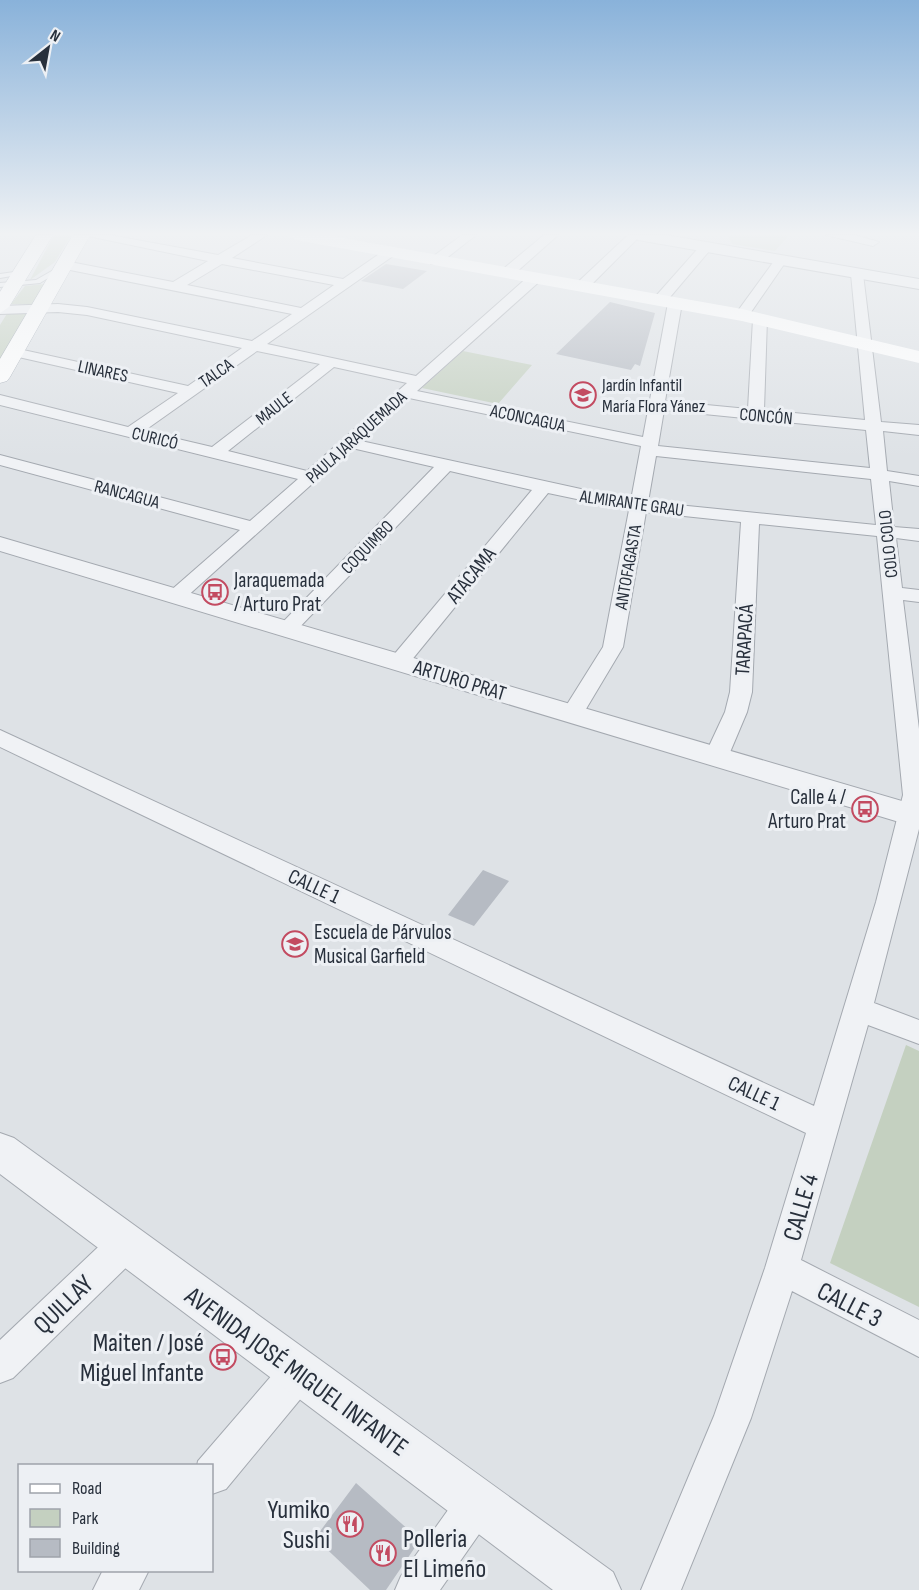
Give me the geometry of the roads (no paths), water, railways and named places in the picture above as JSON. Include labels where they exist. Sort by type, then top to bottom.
[{"type":"main road","points":[[0,377],[38,309]]},
{"type":"main road","points":[[711,309],[919,357]]},
{"type":"street","points":[[58,309],[87,311],[420,381]]},
{"type":"street","points":[[289,309],[303,312]]},
{"type":"street","name":"TALCA","points":[[131,432],[307,309]]},
{"type":"street","name":"PAULA JARAQUEMADA","points":[[176,596],[500,309]]},
{"type":"street","name":"ANTOFAGASTA","points":[[572,714],[614,646],[656,405],[667,309]]},
{"type":"street","points":[[755,309],[751,317],[756,415]]},
{"type":"street","name":"COLO COLO","points":[[862,309],[893,593],[910,665],[915,816]]},
{"type":"street","name":"LINARES","points":[[14,352],[191,391]]},
{"type":"street","name":"MAULE","points":[[215,453],[332,362]]},
{"type":"street","name":"ACONCAGUA","points":[[406,393],[649,447],[919,481]]},
{"type":"street","name":"CURICÓ","points":[[0,400],[311,477]]},
{"type":"street","name":"CONCÓN","points":[[656,405],[919,430]]},
{"type":"street","name":"ALMIRANTE GRAU","points":[[350,443],[543,488],[638,507],[919,535]]},
{"type":"street","name":"RANCAGUA","points":[[0,460],[254,528]]},
{"type":"street","name":"COQUIMBO","points":[[287,629],[446,465]]},
{"type":"street","name":"ATACAMA","points":[[399,662],[543,488]]},
{"type":"street","name":"TARAPACÁ","points":[[716,757],[736,712],[741,692],[750,518]]},
{"type":"street","name":"ARTURO PRAT","points":[[0,544],[915,816]]},
{"type":"street","points":[[893,593],[919,596]]},
{"type":"street","name":"CALLE 1","points":[[0,738],[824,1126]]},
{"type":"street","name":"CALLE 4","points":[[661,1590],[732,1419],[782,1269],[915,816]]},
{"type":"street","points":[[858,1009],[919,1032]]},
{"type":"street","name":"AVENIDA JOSÉ MIGUEL INFANTE","points":[[0,1151],[595,1590]]},
{"type":"street","name":"QUILLAY","points":[[0,1365],[126,1244]]},
{"type":"street","name":"CALLE 3","points":[[782,1269],[919,1339]]},
{"type":"street","points":[[213,1473],[299,1372]]},
{"type":"street","points":[[415,1590],[477,1503]]},
{"type":"street","points":[[112,1590],[127,1572]]},
{"type":"place","name":"Jardín Infantil María Flora Yánez","points":[[583,395]]},
{"type":"place","name":"Jaraquemada / Arturo Prat","points":[[215,592]]},
{"type":"place","name":"Calle 4 / Arturo Prat","points":[[865,809]]},
{"type":"place","name":"Escuela de Párvulos Musical Garfield","points":[[295,944]]},
{"type":"place","name":"Maiten / José Miguel Infante","points":[[223,1357]]},
{"type":"place","name":"Yumiko Sushi","points":[[350,1524]]},
{"type":"place","name":"Polleria El Limeño","points":[[383,1553]]}]
